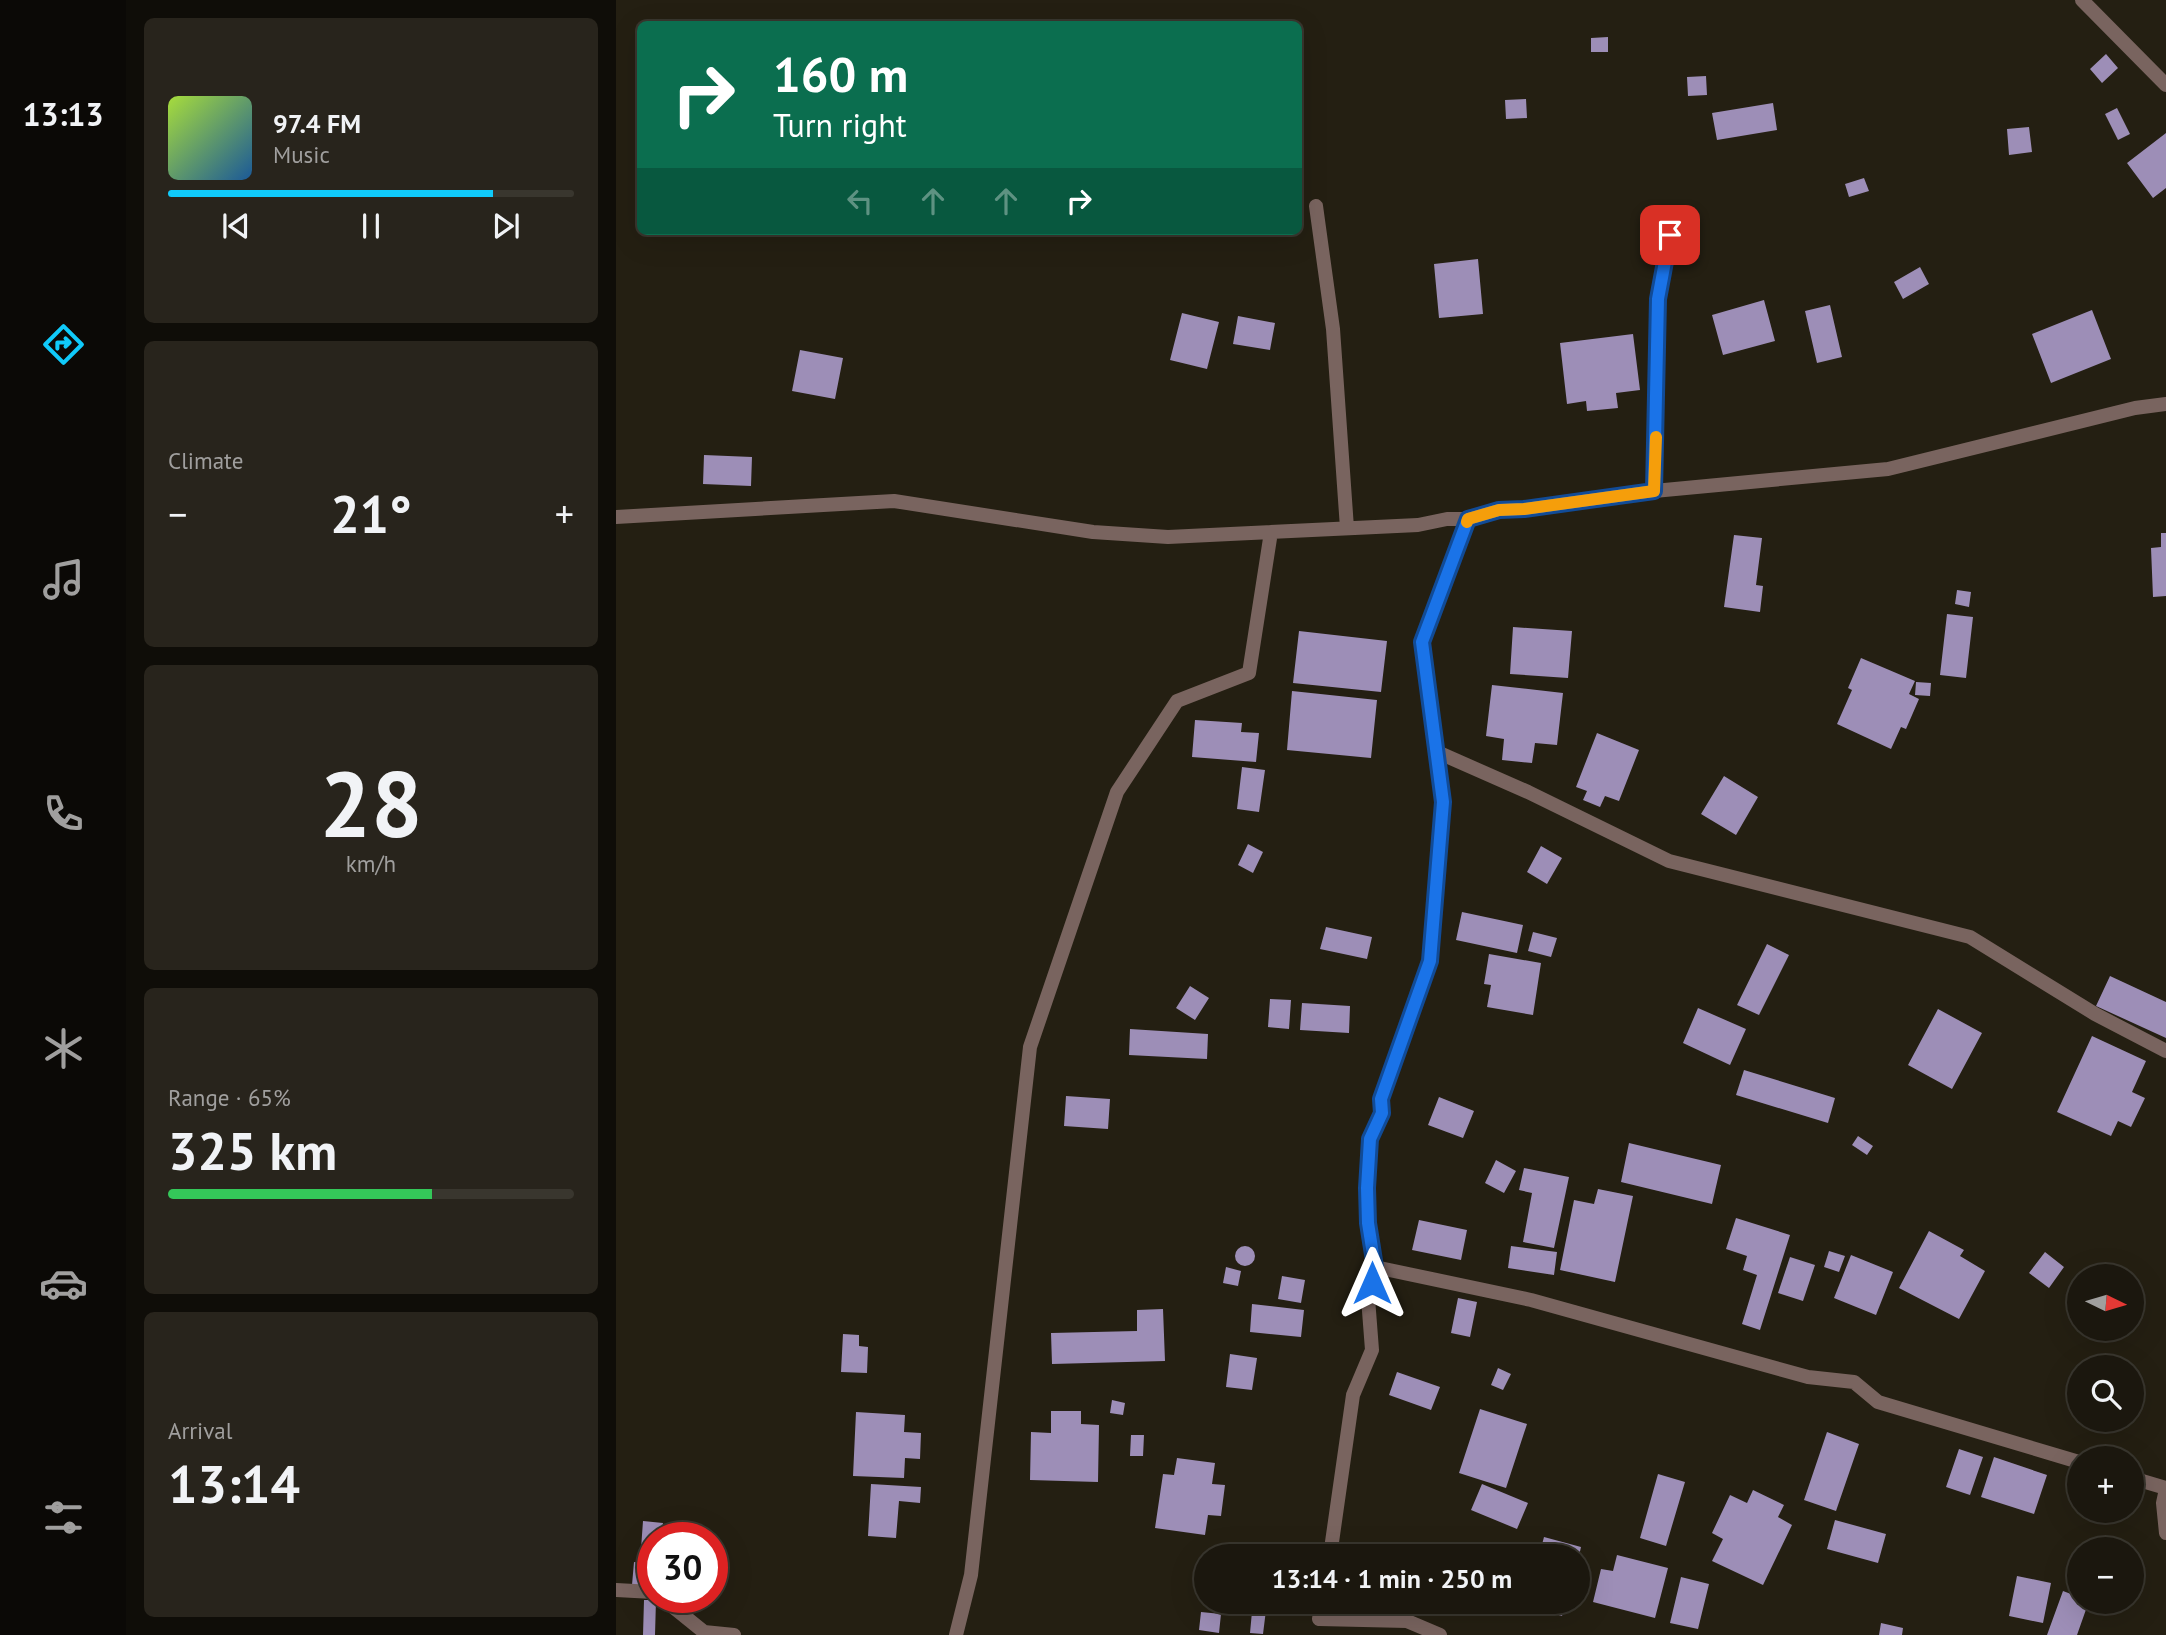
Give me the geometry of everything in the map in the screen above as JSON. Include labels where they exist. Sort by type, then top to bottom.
[{"type":"street","points":[[2082,0],[2166,85]]},
{"type":"street","points":[[1315,206],[1333,329],[1347,528]]},
{"type":"street","points":[[1654,491],[1658,299],[1674,213]]},
{"type":"street","points":[[616,517],[894,501],[1093,532],[1168,537],[1418,525],[1447,519],[1468,519],[1499,510],[1654,491],[1888,469],[2135,408],[2166,404]]},
{"type":"street","points":[[1332,1544],[1353,1395],[1372,1350],[1368,1298],[1375,1267],[1368,1223],[1370,1139],[1382,1113],[1381,1099],[1430,961],[1443,802],[1422,642],[1468,519]]},
{"type":"street","points":[[956,1635],[971,1575],[1030,1047],[1116,792],[1177,701],[1248,673],[1271,532]]},
{"type":"street","points":[[1437,752],[1528,792],[1669,861],[1970,937],[2095,1014],[2166,1051]]},
{"type":"street","points":[[1375,1267],[1531,1300],[1808,1377],[1854,1382],[1878,1402],[2067,1458]]},
{"type":"street","points":[[2144,1482],[2166,1488],[2163,1503],[2166,1533]]},
{"type":"street","points":[[616,1590],[637,1591]]},
{"type":"street","points":[[681,1613],[704,1632],[734,1635]]},
{"type":"street","points":[[1315,1635],[1320,1614]]},
{"type":"street","points":[[1319,1619],[1407,1621],[1440,1635]]},
{"type":"building","points":[[1608,37],[1608,52],[1591,52],[1591,38]]},
{"type":"building","points":[[2106,54],[2118,68],[2102,83],[2090,69]]},
{"type":"building","points":[[1706,76],[1707,95],[1688,96],[1687,77]]},
{"type":"building","points":[[1526,99],[1527,118],[1506,119],[1505,100]]},
{"type":"building","points":[[1773,103],[1777,130],[1717,140],[1712,113]]},
{"type":"building","points":[[2117,108],[2130,134],[2118,140],[2105,114]]},
{"type":"building","points":[[2029,127],[2032,152],[2009,155],[2007,129]]},
{"type":"building","points":[[2166,133],[2166,188],[2153,198],[2127,163]]},
{"type":"building","points":[[1864,178],[1869,191],[1849,197],[1845,184]]},
{"type":"building","points":[[1478,259],[1483,314],[1439,318],[1434,264]]},
{"type":"building","points":[[1920,267],[1929,284],[1903,299],[1894,282]]},
{"type":"building","points":[[1764,300],[1775,341],[1723,355],[1712,315]]},
{"type":"building","points":[[1830,305],[1842,357],[1817,363],[1805,311]]},
{"type":"building","points":[[2092,310],[2111,359],[2051,383],[2032,334]]},
{"type":"building","points":[[1182,313],[1219,322],[1207,369],[1170,360]]},
{"type":"building","points":[[1238,316],[1275,323],[1270,350],[1233,344]]},
{"type":"building","points":[[1633,334],[1640,390],[1616,393],[1618,408],[1587,411],[1586,401],[1567,404],[1560,343]]},
{"type":"building","points":[[800,350],[843,358],[835,399],[792,391]]},
{"type":"building","points":[[704,455],[752,457],[751,486],[703,484]]},
{"type":"building","points":[[2161,533],[2166,533],[2166,596],[2153,597],[2151,548],[2161,547]]},
{"type":"building","points":[[1734,535],[1762,538],[1756,585],[1763,586],[1760,612],[1724,607]]},
{"type":"building","points":[[1957,590],[1971,592],[1969,607],[1955,604]]},
{"type":"building","points":[[1947,614],[1973,617],[1966,678],[1940,675]]},
{"type":"building","points":[[1513,627],[1572,631],[1568,678],[1510,674]]},
{"type":"building","points":[[1299,631],[1387,641],[1381,692],[1293,683]]},
{"type":"building","points":[[1861,658],[1915,681],[1909,694],[1919,699],[1906,729],[1901,727],[1891,749],[1837,724],[1852,690],[1848,688]]},
{"type":"building","points":[[1916,682],[1931,683],[1930,696],[1915,695]]},
{"type":"building","points":[[1492,685],[1563,693],[1557,745],[1535,743],[1532,763],[1502,760],[1504,739],[1486,736]]},
{"type":"building","points":[[1292,691],[1377,700],[1371,758],[1287,750]]},
{"type":"building","points":[[1195,720],[1242,723],[1241,732],[1259,733],[1256,762],[1192,757]]},
{"type":"building","points":[[1597,733],[1639,750],[1619,801],[1605,796],[1600,807],[1583,800],[1587,791],[1576,787]]},
{"type":"building","points":[[1242,767],[1265,770],[1259,812],[1237,809]]},
{"type":"building","points":[[1724,776],[1758,797],[1736,835],[1701,814]]},
{"type":"building","points":[[1248,844],[1263,852],[1253,873],[1238,865]]},
{"type":"building","points":[[1541,846],[1562,858],[1547,884],[1527,872]]},
{"type":"building","points":[[1462,912],[1523,925],[1517,953],[1456,940]]},
{"type":"building","points":[[1326,927],[1372,937],[1367,959],[1320,949]]},
{"type":"building","points":[[1533,932],[1557,938],[1551,957],[1528,951]]},
{"type":"building","points":[[1767,944],[1789,955],[1759,1015],[1737,1005]]},
{"type":"building","points":[[1489,954],[1541,963],[1533,1015],[1487,1007],[1491,985],[1484,984]]},
{"type":"building","points":[[2110,976],[2166,1002],[2166,1038],[2096,1006]]},
{"type":"building","points":[[1190,986],[1209,998],[1195,1020],[1176,1008]]},
{"type":"building","points":[[1270,999],[1291,1000],[1289,1029],[1268,1027]]},
{"type":"building","points":[[1302,1003],[1350,1006],[1349,1033],[1300,1030]]},
{"type":"building","points":[[1698,1008],[1746,1029],[1730,1065],[1683,1043]]},
{"type":"building","points":[[1938,1009],[1982,1033],[1952,1089],[1908,1065]]},
{"type":"building","points":[[1130,1029],[1208,1034],[1207,1059],[1129,1055]]},
{"type":"building","points":[[2092,1036],[2146,1061],[2132,1092],[2145,1098],[2131,1127],[2118,1121],[2111,1136],[2057,1112]]},
{"type":"building","points":[[1744,1070],[1835,1098],[1828,1123],[1736,1095]]},
{"type":"building","points":[[1066,1096],[1110,1099],[1108,1129],[1064,1126]]},
{"type":"building","points":[[1439,1097],[1474,1111],[1463,1138],[1428,1125]]},
{"type":"building","points":[[1858,1136],[1873,1146],[1867,1155],[1852,1145]]},
{"type":"building","points":[[1629,1143],[1721,1165],[1712,1204],[1621,1182]]},
{"type":"building","points":[[1496,1160],[1516,1171],[1504,1193],[1485,1183]]},
{"type":"building","points":[[1524,1168],[1569,1177],[1554,1248],[1523,1242],[1532,1193],[1519,1190]]},
{"type":"building","points":[[1598,1189],[1633,1196],[1615,1282],[1560,1270],[1574,1200],[1594,1204]]},
{"type":"building","points":[[1736,1218],[1790,1235],[1760,1330],[1742,1324],[1757,1275],[1743,1270],[1747,1256],[1726,1249]]},
{"type":"building","points":[[1419,1220],[1467,1230],[1461,1260],[1412,1250]]},
{"type":"building","points":[[1929,1231],[1964,1250],[1960,1256],[1985,1271],[1959,1319],[1899,1288]]},
{"type":"building","points":[[1245,1246],[1252,1249],[1255,1256],[1252,1263],[1245,1266],[1238,1263],[1235,1256],[1238,1249]]},
{"type":"building","points":[[1511,1246],[1557,1252],[1554,1275],[1508,1268]]},
{"type":"building","points":[[1829,1251],[1845,1256],[1839,1272],[1824,1267]]},
{"type":"building","points":[[2045,1252],[2064,1267],[2049,1288],[2029,1273]]},
{"type":"building","points":[[1851,1255],[1893,1272],[1876,1315],[1834,1298]]},
{"type":"building","points":[[1790,1257],[1815,1265],[1803,1301],[1778,1293]]},
{"type":"building","points":[[1226,1267],[1241,1271],[1238,1286],[1223,1283]]},
{"type":"building","points":[[1282,1276],[1305,1280],[1301,1303],[1278,1299]]},
{"type":"building","points":[[1458,1298],[1477,1302],[1470,1337],[1451,1333]]},
{"type":"building","points":[[1252,1304],[1304,1310],[1301,1337],[1250,1332]]},
{"type":"building","points":[[1163,1309],[1165,1361],[1052,1364],[1051,1333],[1137,1331],[1137,1310]]},
{"type":"building","points":[[843,1334],[859,1335],[859,1346],[868,1347],[867,1373],[841,1372]]},
{"type":"building","points":[[1230,1354],[1257,1358],[1252,1390],[1226,1387]]},
{"type":"building","points":[[1498,1368],[1511,1374],[1503,1390],[1491,1385]]},
{"type":"building","points":[[1397,1372],[1440,1387],[1431,1410],[1389,1395]]},
{"type":"building","points":[[1112,1400],[1125,1403],[1123,1415],[1110,1413]]},
{"type":"building","points":[[1480,1409],[1527,1424],[1506,1488],[1459,1473]]},
{"type":"building","points":[[1051,1411],[1081,1411],[1081,1424],[1099,1425],[1098,1482],[1030,1480],[1031,1432],[1051,1433]]},
{"type":"building","points":[[856,1412],[905,1415],[904,1432],[921,1433],[920,1459],[905,1458],[904,1478],[853,1476]]},
{"type":"building","points":[[1827,1432],[1859,1444],[1836,1511],[1804,1500]]},
{"type":"building","points":[[1131,1435],[1144,1435],[1143,1456],[1130,1456]]},
{"type":"building","points":[[1959,1449],[1983,1457],[1970,1495],[1946,1487]]},
{"type":"building","points":[[1994,1457],[2047,1475],[2034,1514],[1981,1497]]},
{"type":"building","points":[[1177,1458],[1215,1463],[1212,1484],[1225,1485],[1221,1516],[1208,1515],[1205,1535],[1155,1528],[1163,1474],[1174,1475]]},
{"type":"building","points":[[1658,1474],[1685,1482],[1666,1546],[1640,1538]]},
{"type":"building","points":[[871,1484],[921,1487],[920,1503],[899,1501],[896,1538],[868,1536]]},
{"type":"building","points":[[1482,1484],[1528,1503],[1517,1529],[1471,1510]]},
{"type":"building","points":[[1753,1490],[1784,1505],[1778,1517],[1792,1525],[1763,1585],[1712,1561],[1723,1539],[1712,1533],[1730,1495],[1747,1503]]},
{"type":"building","points":[[1835,1520],[1886,1534],[1878,1563],[1827,1549]]},
{"type":"building","points":[[1544,1537],[1570,1544],[1542,1544]]},
{"type":"building","points":[[1617,1555],[1668,1568],[1655,1618],[1593,1602],[1601,1569],[1613,1571]]},
{"type":"building","points":[[634,1562],[637,1562],[637,1585],[632,1585]]},
{"type":"building","points":[[2017,1576],[2051,1583],[2043,1623],[2009,1616]]},
{"type":"building","points":[[1681,1577],[1709,1584],[1698,1629],[1670,1623]]},
{"type":"building","points":[[2063,1591],[2067,1592],[2067,1614],[2084,1614],[2077,1635],[2047,1635]]},
{"type":"building","points":[[644,1613],[656,1613],[655,1635],[643,1635]]},
{"type":"building","points":[[1201,1614],[1221,1614],[1219,1633],[1199,1630]]},
{"type":"building","points":[[1252,1614],[1266,1614],[1263,1634],[1250,1633]]},
{"type":"building","points":[[1881,1623],[1903,1628],[1902,1635],[1879,1635]]},
{"type":"slow traffic","points":[[1467,522],[1468,519],[1499,510],[1654,491],[1656,437]]},
{"type":"route","points":[[1372,1283],[1375,1267],[1368,1223],[1367,1188],[1370,1139],[1382,1113],[1381,1099],[1430,961],[1443,802],[1422,642],[1468,519],[1499,510],[1654,491],[1658,299],[1670,235]]}]
